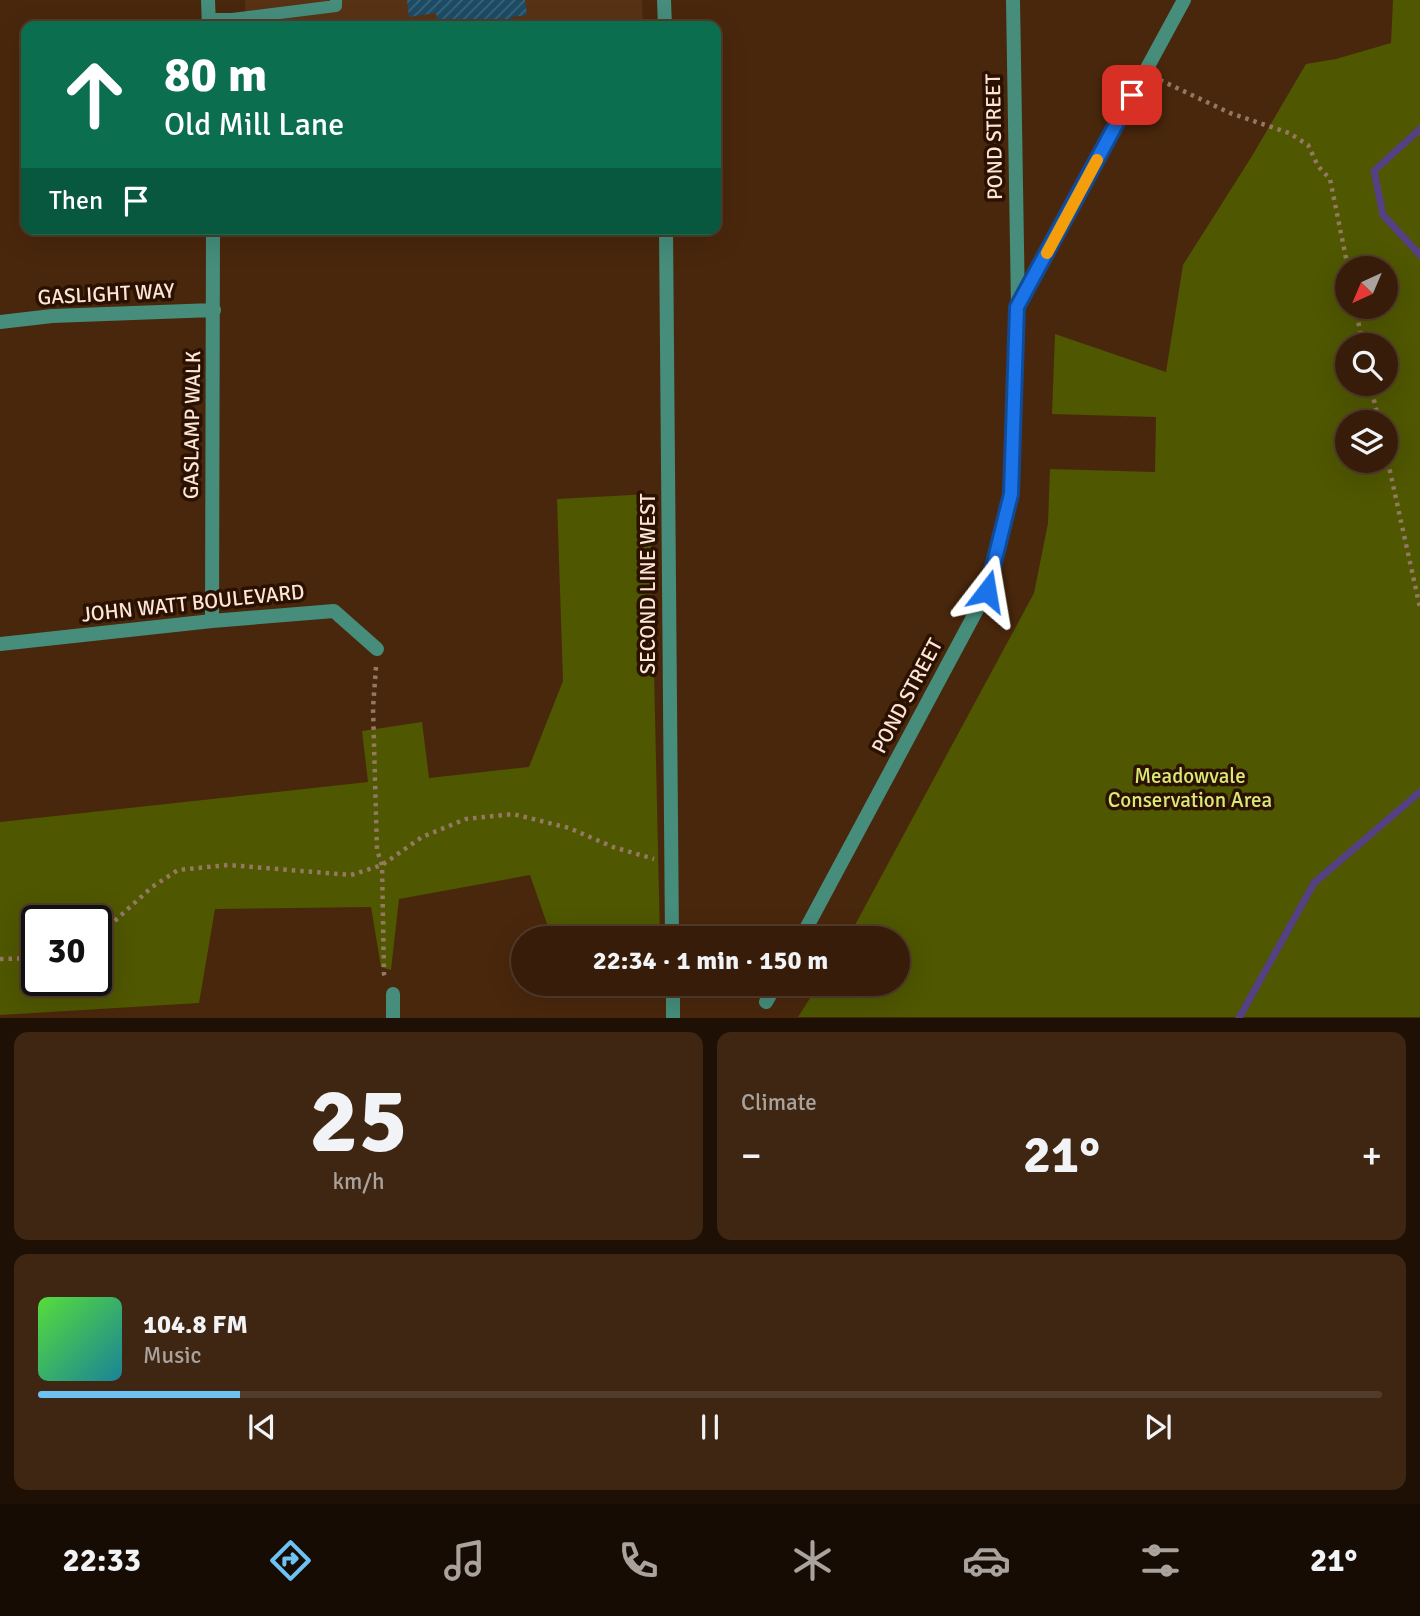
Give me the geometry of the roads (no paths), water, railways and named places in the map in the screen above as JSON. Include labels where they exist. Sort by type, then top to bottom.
[{"type":"street","points":[[208,0],[209,21]]},
{"type":"street","points":[[664,0],[664,21]]},
{"type":"street","name":"POND STREET","points":[[807,926],[987,591],[1011,494],[1017,307],[1013,0]]},
{"type":"street","points":[[1017,307],[1184,0]]},
{"type":"street","name":"GASLAMP WALK","points":[[212,621],[213,235]]},
{"type":"street","name":"SECOND LINE WEST","points":[[666,235],[672,926]]},
{"type":"street","name":"GASLIGHT WAY","points":[[0,322],[52,316],[214,310]]},
{"type":"street","name":"JOHN WATT BOULEVARD","points":[[0,644],[334,611],[377,649]]},
{"type":"street","points":[[393,994],[393,1017]]},
{"type":"street","points":[[673,996],[673,1017]]},
{"type":"street","points":[[766,1002],[769,996]]},
{"type":"lane","points":[[220,21],[336,6],[335,0]]},
{"type":"waterway","points":[[1420,129],[1374,171],[1383,215],[1420,255]]},
{"type":"waterway","points":[[1239,1018],[1314,883],[1420,792]]},
{"type":"park label","name":"Meadowvale Conservation Area","points":[[1190,788]]}]
